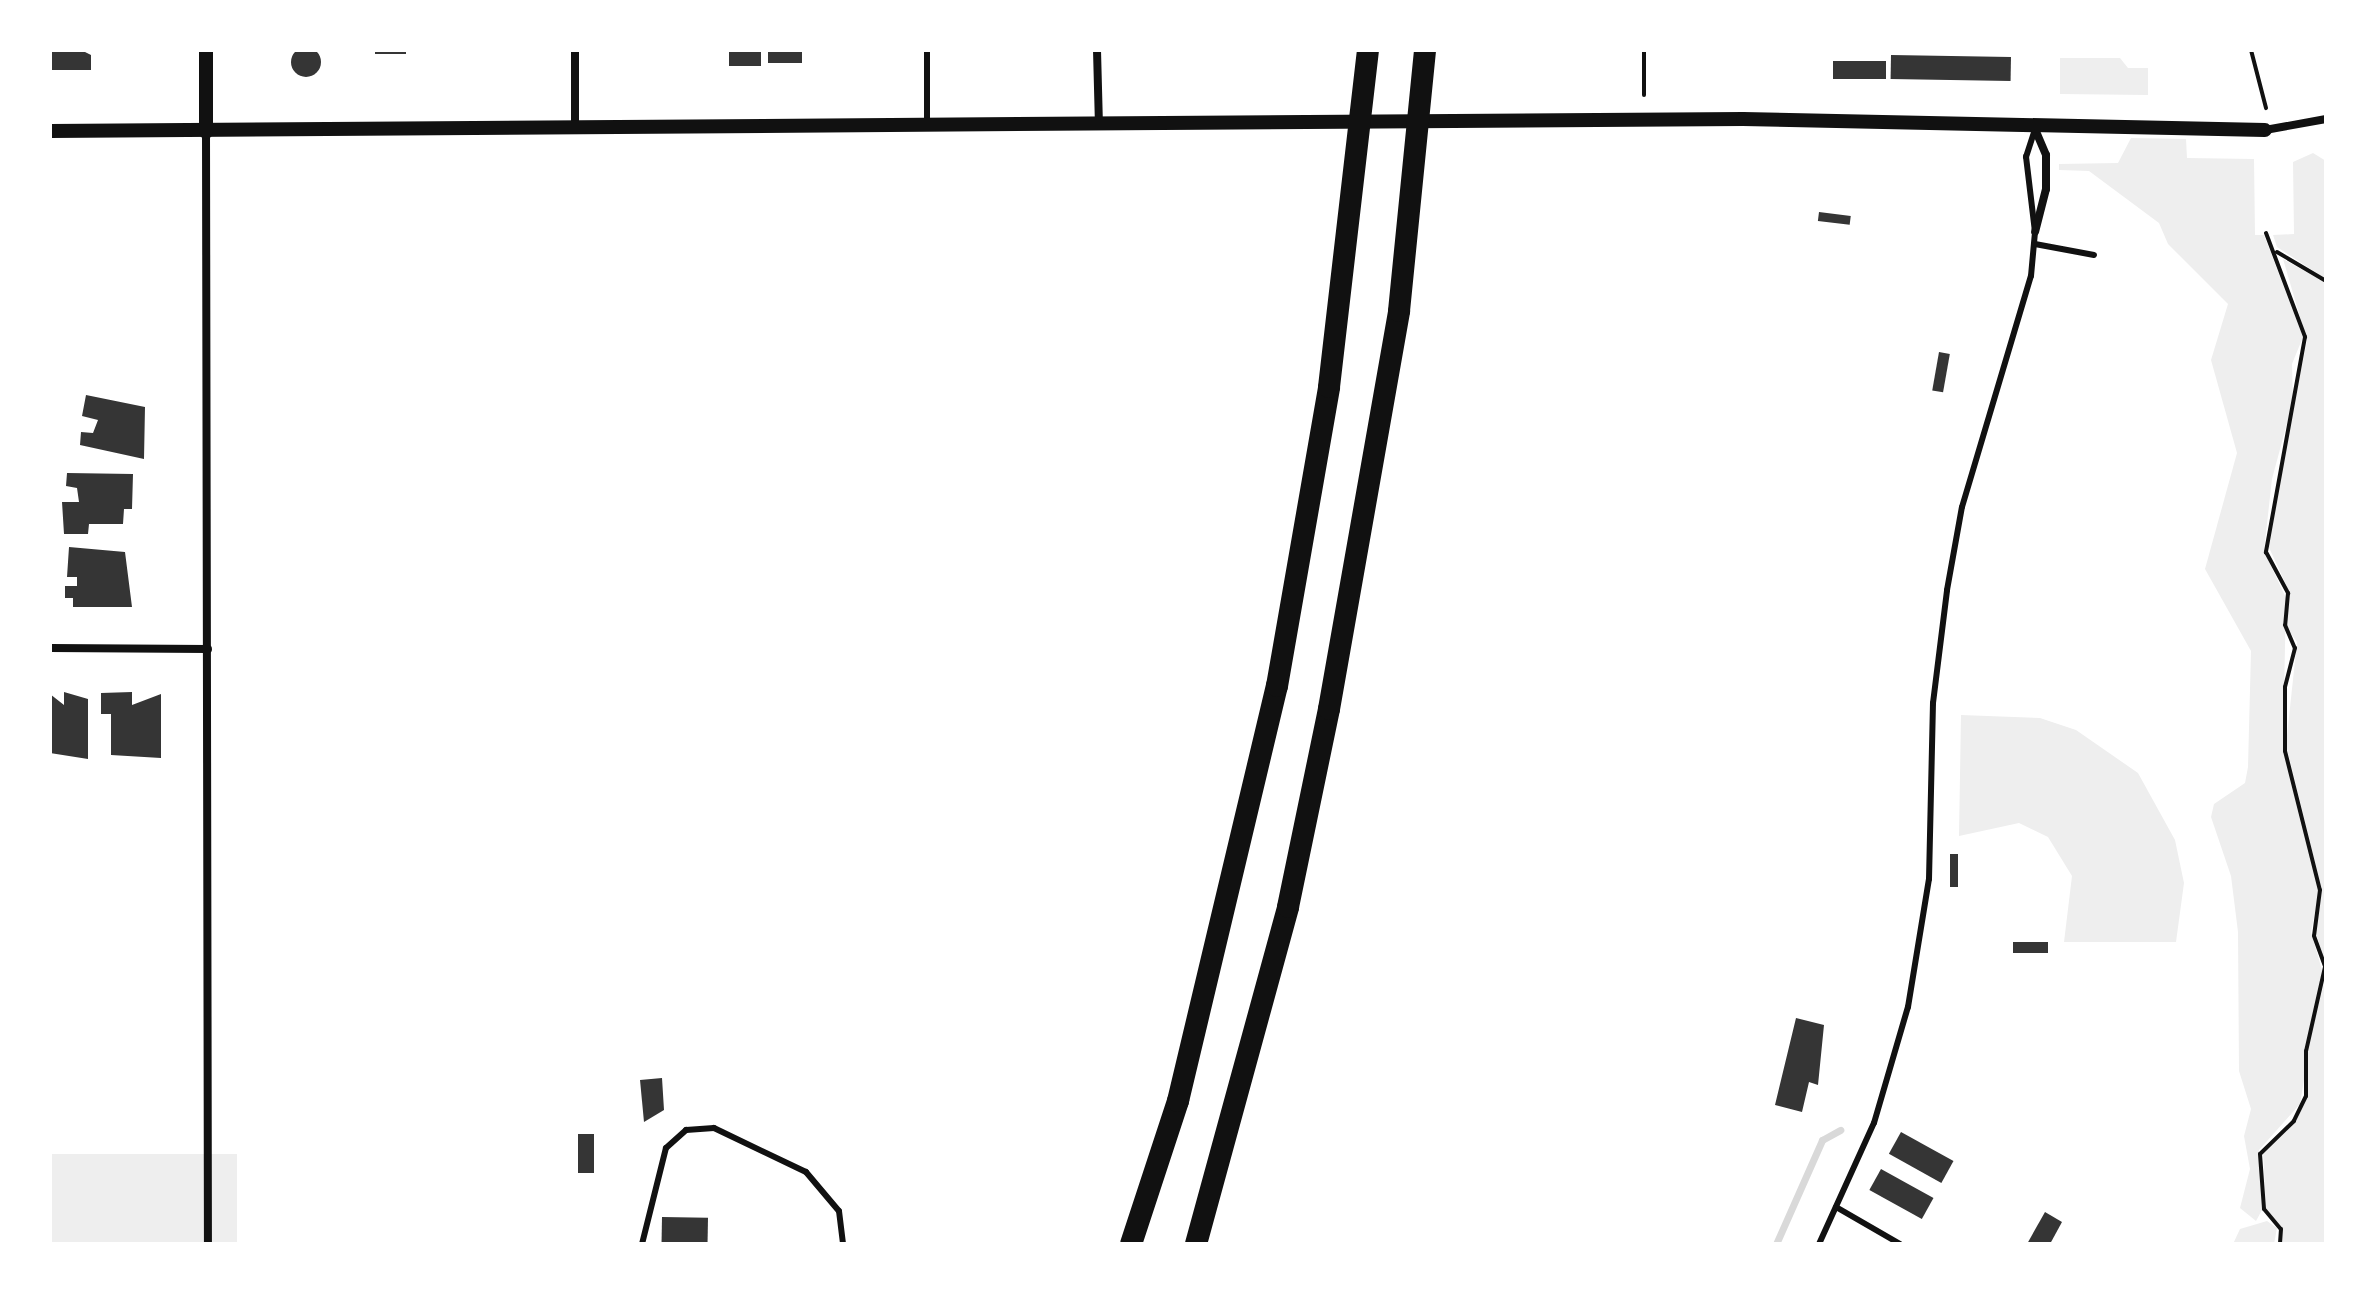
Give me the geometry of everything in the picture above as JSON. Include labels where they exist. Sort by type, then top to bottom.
[{"type":"highway","points":[[1131,1244],[1178,1101],[1277,686],[1329,387],[1368,50]]},
{"type":"highway","points":[[1196,1244],[1288,907],[1326,724],[1399,311],[1425,50]]},
{"type":"street","points":[[206,50],[208,1244]]},
{"type":"street","points":[[575,50],[575,131]]},
{"type":"street","points":[[1097,50],[1099,124]]},
{"type":"street","points":[[50,131],[927,129],[1099,124],[1361,125],[1743,119],[2035,129],[2265,130],[2326,119]]},
{"type":"street","points":[[2035,129],[2046,178],[2035,232]]},
{"type":"street","points":[[50,648],[208,649]]},
{"type":"lane","points":[[927,50],[927,129]]},
{"type":"lane","points":[[1819,1244],[1874,1123],[1908,1007],[1929,879],[1933,703],[1947,590],[1962,507],[2027,294],[2035,232],[2026,157],[2035,129]]},
{"type":"lane","points":[[2035,244],[2094,255]]},
{"type":"lane","points":[[642,1244],[666,1148],[686,1130],[714,1128],[806,1172],[839,1211],[843,1244]]},
{"type":"lane","points":[[1836,1207],[1900,1244]]},
{"type":"path","points":[[1644,50],[1644,95]]},
{"type":"path","points":[[2251,50],[2266,108]]},
{"type":"path","points":[[2266,233],[2277,252],[2326,281]]},
{"type":"path","points":[[2277,252],[2277,273],[2305,337],[2266,552],[2288,593],[2285,625],[2295,648],[2285,687],[2285,751],[2320,890],[2314,936],[2325,967],[2306,1051],[2306,1096],[2294,1121],[2260,1154],[2264,1209],[2281,1229],[2280,1244]]},
{"type":"shaded area","points":[[2060,58],[2120,58],[2128,68],[2148,68],[2148,95],[2060,94]]},
{"type":"shaded area","points":[[2131,138],[2186,139],[2187,158],[2254,159],[2255,235],[2264,235],[2303,337],[2292,364],[2293,401],[2272,479],[2264,551],[2286,598],[2283,744],[2319,892],[2311,932],[2322,970],[2300,1104],[2259,1150],[2262,1210],[2256,1221],[2240,1208],[2250,1169],[2244,1136],[2251,1109],[2239,1071],[2238,932],[2231,876],[2211,817],[2214,804],[2245,783],[2248,767],[2251,651],[2205,569],[2237,453],[2211,360],[2228,304],[2168,244],[2159,223],[2089,171],[2059,170],[2059,164],[2118,163]]},
{"type":"shaded area","points":[[2313,153],[2326,161],[2326,279],[2277,247],[2273,235],[2294,234],[2293,162]]},
{"type":"shaded area","points":[[2283,259],[2326,283],[2326,966],[2316,933],[2322,890],[2286,745],[2297,642],[2287,628],[2289,591],[2266,541],[2307,341]]},
{"type":"shaded area","points":[[1961,715],[2040,718],[2076,730],[2138,773],[2175,840],[2184,883],[2176,942],[2064,942],[2072,876],[2048,837],[2019,823],[1959,836]]},
{"type":"shaded area","points":[[2326,975],[2326,1244],[2282,1244],[2280,1225],[2266,1211],[2263,1151],[2296,1121],[2307,1096],[2307,1051]]},
{"type":"shaded area","points":[[50,1154],[237,1154],[237,1244],[50,1244]]},
{"type":"shaded area","points":[[2267,1221],[2277,1228],[2274,1244],[2233,1244],[2240,1229]]},
{"type":"building","points":[[306,47],[317,51],[321,62],[317,73],[306,77],[295,73],[291,62],[295,51]]},
{"type":"building","points":[[50,50],[81,50],[91,55],[91,70],[50,70]]},
{"type":"building","points":[[375,50],[406,50],[406,54],[375,54]]},
{"type":"building","points":[[729,50],[761,50],[761,66],[729,66]]},
{"type":"building","points":[[768,50],[802,50],[802,63],[768,63]]},
{"type":"building","points":[[1891,55],[2011,57],[2011,81],[1891,79]]},
{"type":"building","points":[[1833,61],[1886,61],[1886,79],[1833,79]]},
{"type":"building","points":[[1819,212],[1851,216],[1850,225],[1818,221]]},
{"type":"building","points":[[1939,352],[1950,354],[1943,392],[1932,390]]},
{"type":"building","points":[[86,395],[145,407],[144,459],[80,445],[81,432],[93,433],[98,420],[82,416]]},
{"type":"building","points":[[67,473],[133,474],[132,509],[124,509],[123,524],[89,524],[88,534],[64,534],[62,502],[79,502],[77,488],[66,486]]},
{"type":"building","points":[[69,547],[125,552],[132,607],[73,607],[73,598],[65,598],[65,586],[77,586],[77,577],[67,577]]},
{"type":"building","points":[[64,692],[88,699],[88,759],[50,753],[50,694],[64,705]]},
{"type":"building","points":[[132,692],[132,705],[161,694],[161,758],[111,755],[111,714],[101,714],[101,693]]},
{"type":"building","points":[[1950,854],[1958,854],[1958,887],[1950,887]]},
{"type":"building","points":[[2013,942],[2048,942],[2048,953],[2013,953]]},
{"type":"building","points":[[1796,1018],[1824,1025],[1818,1085],[1809,1082],[1802,1112],[1775,1105]]},
{"type":"building","points":[[662,1078],[664,1110],[644,1122],[640,1080]]},
{"type":"building","points":[[1901,1132],[1953,1161],[1941,1183],[1889,1154]]},
{"type":"building","points":[[578,1134],[594,1134],[594,1173],[578,1173]]},
{"type":"building","points":[[1881,1169],[1933,1198],[1922,1219],[1869,1190]]},
{"type":"building","points":[[2045,1212],[2062,1222],[2050,1244],[2027,1244]]},
{"type":"building","points":[[662,1217],[708,1218],[708,1244],[662,1244]]},
{"type":"waterway","points":[[1776,1244],[1822,1140],[1840,1130]]}]
